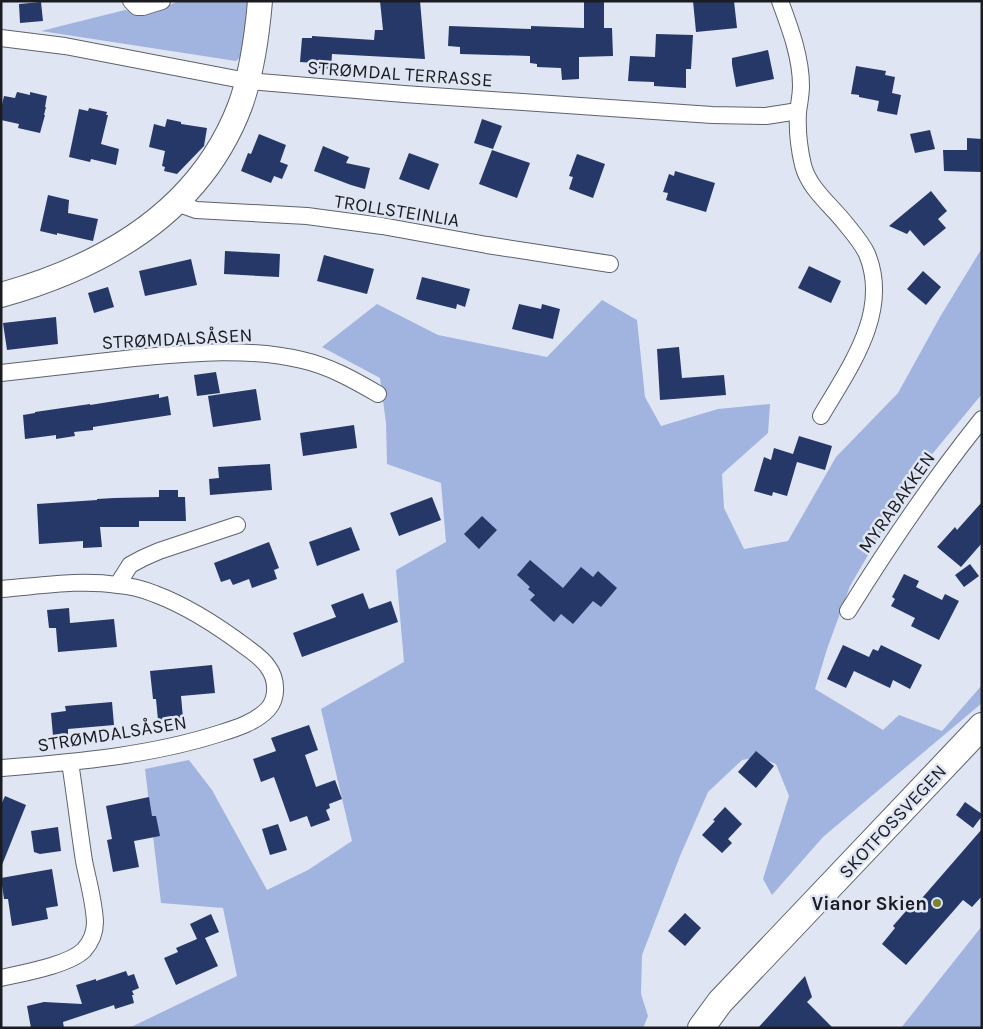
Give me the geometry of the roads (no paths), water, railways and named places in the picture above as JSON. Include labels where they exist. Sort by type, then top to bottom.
[{"type":"main road","name":"SKOTFOSSVEGEN","points":[[701,1028],[720,1002],[982,726]]},
{"type":"street","points":[[130,1],[137,7],[143,7],[162,1]]},
{"type":"street","points":[[1,295],[48,280],[112,250],[144,230],[178,202],[218,152],[229,132],[247,81],[256,37],[260,1]]},
{"type":"street","points":[[780,1],[789,24],[800,71],[798,135],[804,168],[810,182],[866,252],[874,281],[874,301],[866,334],[856,356],[822,416]]},
{"type":"street","name":"STRØMDAL TERRASSE","points":[[1,38],[65,46],[247,81],[404,94],[729,116],[766,116],[798,111]]},
{"type":"street","name":"TROLLSTEINLIA","points":[[178,202],[196,210],[307,216],[382,226],[610,264]]},
{"type":"street","name":"STRØMDALSÅSEN","points":[[1,373],[168,355],[230,352],[255,353],[303,360],[326,367],[378,394]]},
{"type":"street","name":"MYRABAKKEN","points":[[848,612],[896,535],[926,492],[982,419]]},
{"type":"street","points":[[1,589],[94,583],[118,584],[130,565],[142,558],[159,550],[237,525]]},
{"type":"street","name":"STRØMDALSÅSEN","points":[[1,768],[70,762],[154,750],[203,739],[240,726],[258,717],[268,709],[275,696],[273,677],[268,667],[257,656],[236,639],[172,602],[138,588],[118,584]]},
{"type":"street","points":[[1,978],[57,964],[73,957],[83,951],[93,936],[95,923],[93,907],[70,762]]},
{"type":"place","name":"Vianor Skien","points":[[937,903]]}]
